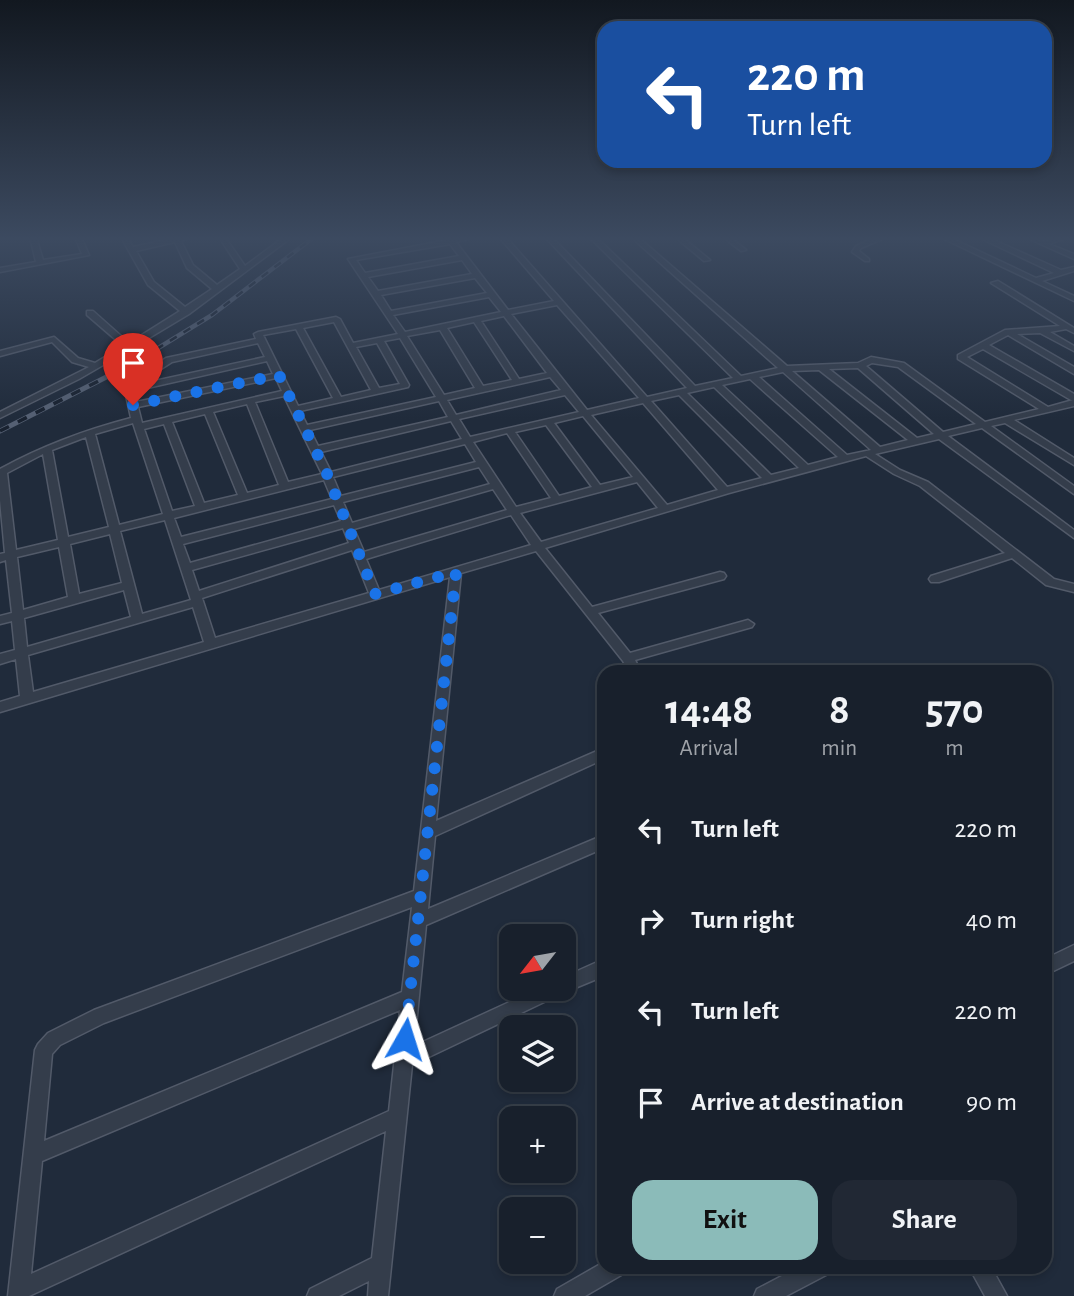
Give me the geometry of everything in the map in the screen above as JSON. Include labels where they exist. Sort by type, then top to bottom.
[{"type":"street","points":[[168,297],[186,312]]},
{"type":"street","points":[[0,415],[130,348],[206,297]]},
{"type":"street","points":[[379,297],[391,313],[482,463],[538,546],[631,665]]},
{"type":"street","points":[[391,313],[473,297]]},
{"type":"street","points":[[494,297],[583,413],[665,509]]},
{"type":"street","points":[[555,297],[725,491]]},
{"type":"street","points":[[606,297],[693,389]]},
{"type":"street","points":[[655,297],[739,379]]},
{"type":"street","points":[[703,297],[897,472],[924,484],[1050,582],[1074,588]]},
{"type":"street","points":[[1018,297],[1069,329]]},
{"type":"street","points":[[351,346],[559,302]]},
{"type":"street","points":[[90,313],[130,348]]},
{"type":"street","points":[[375,594],[327,474],[258,334],[335,319],[376,391]]},
{"type":"street","points":[[476,320],[517,382]]},
{"type":"street","points":[[298,326],[338,400]]},
{"type":"street","points":[[442,327],[480,390]]},
{"type":"street","points":[[1047,410],[961,357],[1008,332],[1069,329]]},
{"type":"street","points":[[1042,331],[1074,349]]},
{"type":"street","points":[[1008,332],[1074,371]]},
{"type":"street","points":[[0,355],[54,339],[75,360],[95,366]]},
{"type":"street","points":[[211,643],[128,386],[169,360],[261,340]]},
{"type":"street","points":[[296,409],[405,385],[379,340]]},
{"type":"street","points":[[984,346],[1074,400]]},
{"type":"street","points":[[129,389],[270,358]]},
{"type":"street","points":[[5,556],[467,439],[784,369],[860,365],[871,360],[901,365],[1074,491]]},
{"type":"street","points":[[860,365],[942,436],[1074,535]]},
{"type":"street","points":[[822,368],[916,442]]},
{"type":"street","points":[[305,428],[552,374]]},
{"type":"street","points":[[133,405],[279,375]]},
{"type":"street","points":[[752,376],[846,459]]},
{"type":"street","points":[[716,384],[806,469]]},
{"type":"street","points":[[27,699],[14,584],[5,556],[1,473],[47,448],[90,432],[167,420],[288,392]]},
{"type":"street","points":[[315,450],[566,392]]},
{"type":"street","points":[[681,392],[769,479]]},
{"type":"street","points":[[0,707],[725,491],[1047,410],[1074,400]]},
{"type":"street","points":[[250,401],[285,485]]},
{"type":"street","points":[[208,411],[243,495]]},
{"type":"street","points":[[167,420],[200,506]]},
{"type":"street","points":[[1007,420],[1074,462]]},
{"type":"street","points":[[548,421],[598,489]]},
{"type":"street","points":[[509,430],[557,500]]},
{"type":"street","points":[[90,432],[137,619]]},
{"type":"street","points":[[47,448],[74,598]]},
{"type":"street","points":[[177,542],[337,498],[482,463]]},
{"type":"street","points":[[0,659],[358,551],[639,478]]},
{"type":"street","points":[[186,568],[497,485]]},
{"type":"street","points":[[934,579],[1014,554]]},
{"type":"street","points":[[378,1296],[456,572]]},
{"type":"street","points":[[591,611],[720,576]]},
{"type":"street","points":[[0,588],[14,584]]},
{"type":"street","points":[[0,620],[128,585]]},
{"type":"street","points":[[627,658],[748,624]]},
{"type":"street","points":[[428,832],[597,755]]},
{"type":"street","points":[[418,921],[597,844]]},
{"type":"street","points":[[19,1293],[44,1049],[54,1039],[100,1017],[421,896]]},
{"type":"street","points":[[1052,964],[1074,953]]},
{"type":"street","points":[[576,980],[597,970]]},
{"type":"street","points":[[33,1155],[410,996]]},
{"type":"street","points":[[403,1060],[530,1001]]},
{"type":"street","points":[[19,1293],[397,1117]]},
{"type":"street","points":[[317,1296],[381,1264]]},
{"type":"street","points":[[564,1296],[603,1274]]},
{"type":"street","points":[[764,1296],[807,1274]]},
{"type":"street","points":[[983,1274],[997,1296]]},
{"type":"railway","points":[[129,366],[212,315],[235,297]]},
{"type":"railway","points":[[0,431],[132,364]]},
{"type":"route","points":[[133,405],[279,375],[327,474],[375,594],[456,572],[405,1039]]}]
